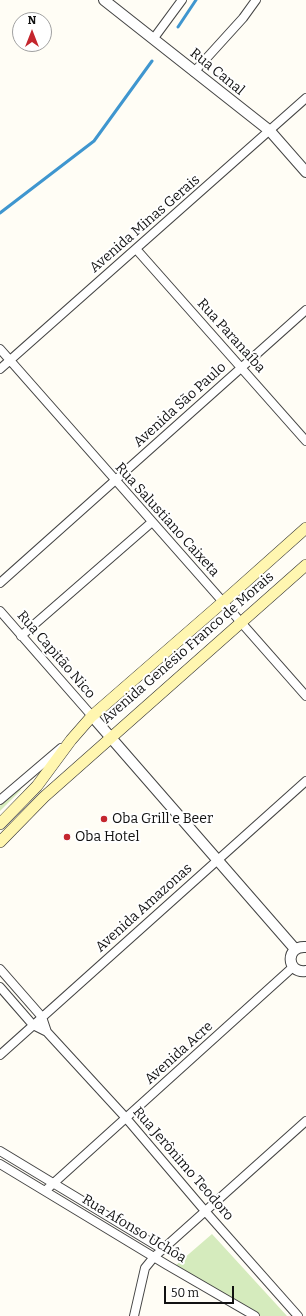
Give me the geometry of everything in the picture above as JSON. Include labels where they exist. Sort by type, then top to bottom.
[{"type":"main road","name":"Avenida Genésio Franco de Morais","points":[[71,740],[92,716],[306,528]]},
{"type":"main road","name":"Avenida Genésio Franco de Morais","points":[[111,738],[306,565]]},
{"type":"main road","points":[[0,842],[44,797],[111,738]]},
{"type":"main road","points":[[0,824],[37,786],[71,740]]},
{"type":"street","name":"Rua Canal","points":[[104,0],[270,131],[306,172]]},
{"type":"street","points":[[154,38],[182,0]]},
{"type":"street","points":[[194,72],[243,18],[256,0]]},
{"type":"street","name":"Avenida Minas Gerais","points":[[0,369],[306,98]]},
{"type":"street","name":"Rua Paranaíba","points":[[136,249],[306,441]]},
{"type":"street","name":"Avenida São Paulo","points":[[0,583],[306,310]]},
{"type":"street","name":"Rua Salustiano Caixeta","points":[[0,349],[306,696]]},
{"type":"street","points":[[21,636],[152,522]]},
{"type":"street","name":"Rua Capitão Nico","points":[[0,611],[92,716]]},
{"type":"street","name":"Avenida Genésio Franco de Morais","points":[[92,716],[111,738]]},
{"type":"street","points":[[111,738],[295,949]]},
{"type":"street","name":"Avenida Genésio Franco de Morais","points":[[0,800],[71,740]]},
{"type":"street","name":"Avenida Amazonas","points":[[0,1054],[306,781]]},
{"type":"street","points":[[306,947],[302,946],[295,949],[290,958],[294,967],[298,970],[306,971]]},
{"type":"street","name":"Avenida Acre","points":[[46,1190],[294,967]]},
{"type":"street","name":"Rua Jerônimo Teodoro","points":[[0,969],[42,1018],[47,1032]]},
{"type":"street","name":"Rua Jerônimo Teodoro","points":[[0,987],[33,1025],[47,1032],[126,1118],[298,1316]]},
{"type":"street","points":[[134,1316],[145,1268],[154,1257],[162,1248],[306,1121]]},
{"type":"street","name":"Rua Afonso Uchôa","points":[[0,1151],[162,1248]]},
{"type":"street","name":"Rua Afonso Uchôa","points":[[0,1164],[46,1190],[167,1265],[255,1316]]},
{"type":"green space","points":[[19,788],[21,790],[0,811],[0,805]]},
{"type":"green space","points":[[212,1234],[287,1316],[260,1316],[175,1266]]},
{"type":"waterway","points":[[178,27],[196,0]]},
{"type":"waterway","points":[[0,213],[94,141],[152,61]]},
{"type":"place","name":"Oba Grill e Beer","points":[[104,819]]},
{"type":"place","name":"Oba Hotel","points":[[67,837]]}]
